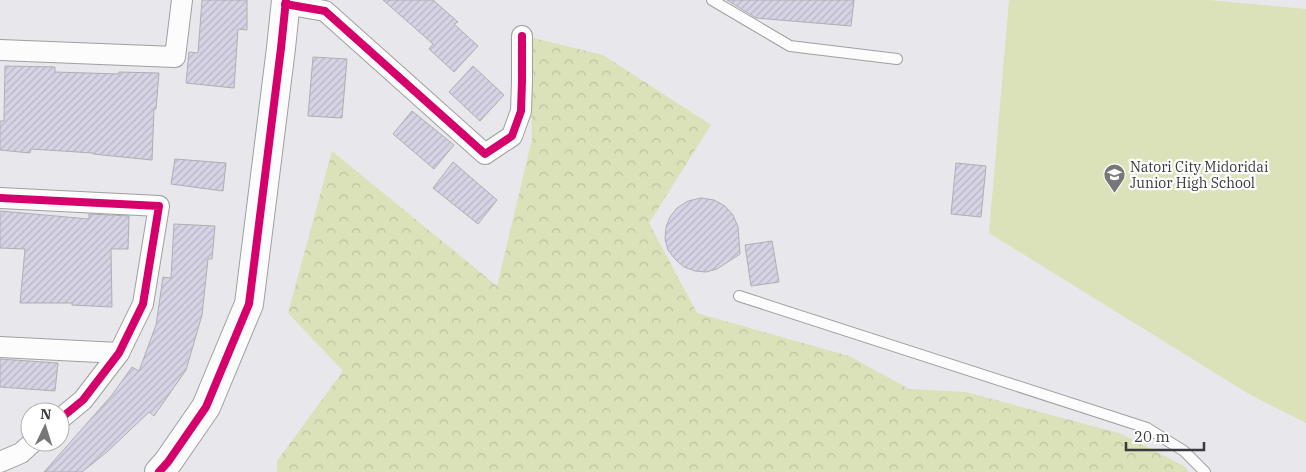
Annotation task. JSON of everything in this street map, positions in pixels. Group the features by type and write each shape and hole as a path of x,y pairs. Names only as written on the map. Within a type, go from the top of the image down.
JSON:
{"street":[{"path":"0,50 176,57 182,0"},
{"path":"158,472 168,462 206,406 249,304 285,2 325,11 485,154 512,136 521,111 522,36"},
{"path":"0,198 159,206 143,304 119,353 83,400 70,411"},
{"path":"0,347 119,353"},
{"path":"0,462 22,452"}],"lane":[{"path":"712,0 790,46 897,59"},
{"path":"740,296 1147,428 1184,451 1205,472"}],"green space":[{"name":"Natori City Midoridai Junior High School","path":"1009,0 1209,0 1306,9 1306,423 1249,394 989,233"},
{"path":"529,37 603,55 711,125 649,223 697,313 849,356 909,389 966,392 1122,434 1184,466 1189,472 277,472 277,461 343,371 288,313 332,151 497,286 532,139"}],"building":[{"path":"202,0 247,0 247,30 238,29 234,88 186,83 189,52 198,53"},
{"path":"383,0 433,0 458,22 454,24 478,46 454,72 429,49 433,44"},
{"path":"727,0 854,0 851,26 756,18"},
{"path":"313,57 347,59 342,118 308,116"},
{"path":"5,66 55,67 55,72 159,73 156,109 154,109 152,160 93,153 31,149 30,153 0,150 0,121 4,121"},
{"path":"473,66 504,95 480,121 449,92"},
{"path":"412,111 454,145 434,169 393,134"},
{"path":"175,159 226,163 223,191 171,184"},
{"path":"453,162 497,200 478,224 433,188"},
{"path":"956,163 986,166 981,217 951,214"},
{"path":"701,198 714,200 725,206 733,215 738,227 740,254 717,269 706,272 684,267 668,250 665,239 666,227 670,217 677,208 688,201"},
{"path":"0,211 89,219 89,214 129,216 128,249 111,249 112,307 72,305 72,303 20,303 25,249 0,248"},
{"path":"174,224 215,226 212,259 208,259 202,315 186,370 154,416 149,412 108,451 82,472 44,472 62,452 70,452 70,443 112,395 132,367 139,371 156,325 163,277 171,278"},
{"path":"772,241 779,282 751,286 745,245"},
{"path":"0,359 58,363 55,391 0,387"}],"cycle path":[{"path":"159,472 206,407 249,304 286,0"},
{"path":"285,4 325,11 485,154 512,136 521,111 522,36"},
{"path":"0,198 159,206 143,304 119,353 83,400 70,411"}],"place":[{"name":"Natori City Midoridai Junior High School","path":"1114,194"}]}
